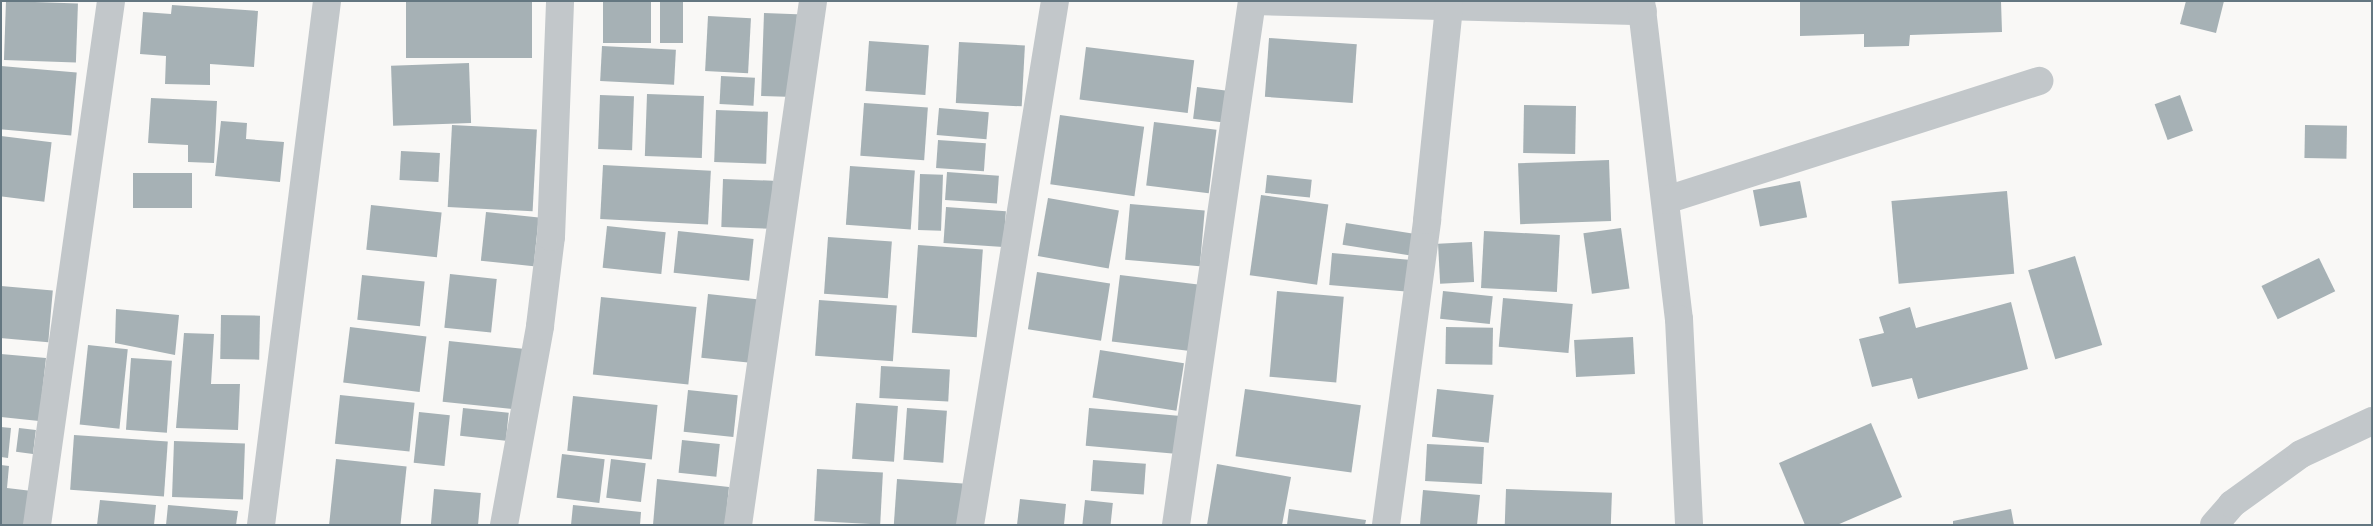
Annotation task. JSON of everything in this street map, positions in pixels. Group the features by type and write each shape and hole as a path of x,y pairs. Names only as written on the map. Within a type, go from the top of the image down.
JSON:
{"street":[{"path":"37,525 111,1"},
{"path":"261,525 327,1"},
{"path":"504,525 540,326 551,237 560,1"},
{"path":"738,525 813,1"},
{"path":"970,525 1055,1"},
{"path":"1176,525 1252,1 1449,6 1642,6 1679,319 1689,525"},
{"path":"1386,525 1427,220 1449,6"},
{"path":"1666,200 2039,81"},
{"path":"2214,525 2232,504 2301,454 2372,421"}],"building":[{"path":"6,1 78,4 76,62 4,60"},
{"path":"406,1 532,1 532,58 406,58"},
{"path":"603,1 651,1 651,43 603,43"},
{"path":"660,1 683,1 683,43 660,43"},
{"path":"1800,1 2001,1 2002,32 1910,35 1909,46 1864,47 1864,34 1800,36"},
{"path":"2186,1 2224,1 2216,33 2180,24"},
{"path":"172,5 258,11 254,67 210,64 210,85 165,84 166,56 140,54 143,12 171,14"},
{"path":"764,13 797,14 794,97 761,96"},
{"path":"708,16 751,18 748,73 705,71"},
{"path":"1269,38 1357,44 1353,103 1265,97"},
{"path":"869,41 929,45 925,95 866,91"},
{"path":"959,42 1025,45 1022,106 956,103"},
{"path":"602,46 676,50 674,85 600,81"},
{"path":"1086,47 1194,60 1188,113 1080,100"},
{"path":"469,63 471,123 393,126 391,66"},
{"path":"1,66 77,73 71,135 1,129"},
{"path":"721,76 755,78 753,106 720,104"},
{"path":"1197,87 1232,91 1228,123 1193,119"},
{"path":"647,94 704,96 702,158 645,156"},
{"path":"600,95 634,96 632,150 598,149"},
{"path":"2180,95 2193,131 2168,140 2155,104"},
{"path":"151,98 217,101 214,163 188,162 188,145 148,143"},
{"path":"864,103 928,107 924,160 860,156"},
{"path":"1524,105 1576,106 1575,154 1523,153"},
{"path":"939,108 989,112 986,139 937,135"},
{"path":"716,110 768,112 766,164 714,162"},
{"path":"1060,115 1144,127 1134,196 1050,184"},
{"path":"221,121 247,123 246,139 284,142 280,182 215,176"},
{"path":"1154,122 1217,130 1209,193 1146,186"},
{"path":"452,125 537,129 533,211 448,207"},
{"path":"2305,125 2347,126 2346,159 2304,158"},
{"path":"1,136 52,142 44,202 1,196"},
{"path":"938,140 986,143 984,171 936,168"},
{"path":"401,151 440,153 438,182 399,180"},
{"path":"1609,160 1611,221 1520,224 1518,163"},
{"path":"603,165 711,171 708,225 600,219"},
{"path":"850,166 915,171 911,229 846,225"},
{"path":"947,172 999,176 997,204 945,200"},
{"path":"133,173 192,173 192,208 133,208"},
{"path":"920,174 943,175 941,231 918,230"},
{"path":"1267,175 1312,180 1310,198 1265,193"},
{"path":"723,179 773,181 771,229 721,227"},
{"path":"1800,181 1807,217 1760,226 1753,190"},
{"path":"2007,191 2014,274 1899,284 1891,201"},
{"path":"1261,195 1328,204 1317,285 1250,275"},
{"path":"1048,198 1119,211 1109,269 1038,256"},
{"path":"1130,204 1205,211 1200,266 1125,260"},
{"path":"371,205 442,212 437,257 366,250"},
{"path":"946,207 1006,211 1003,247 943,243"},
{"path":"486,212 539,218 534,266 481,261"},
{"path":"1346,223 1420,235 1417,256 1343,245"},
{"path":"607,226 666,232 661,274 603,268"},
{"path":"1621,228 1629,288 1592,294 1583,233"},
{"path":"678,231 754,239 749,281 674,273"},
{"path":"1484,231 1560,235 1557,292 1481,288"},
{"path":"828,237 892,241 888,298 824,294"},
{"path":"1472,242 1474,282 1440,284 1438,244"},
{"path":"918,245 983,250 977,337 912,333"},
{"path":"1332,253 1409,260 1406,292 1329,285"},
{"path":"2075,256 2102,345 2055,359 2028,270"},
{"path":"2319,258 2335,291 2278,319 2261,286"},
{"path":"1037,272 1110,284 1101,341 1028,329"},
{"path":"450,274 497,279 491,333 444,328"},
{"path":"362,275 425,282 420,326 357,320"},
{"path":"1120,275 1204,285 1196,352 1112,342"},
{"path":"1,286 53,291 48,342 1,338"},
{"path":"1277,291 1344,297 1336,383 1270,377"},
{"path":"1443,291 1493,296 1490,324 1440,319"},
{"path":"708,294 765,300 758,364 701,358"},
{"path":"601,297 696,307 688,385 593,375"},
{"path":"1503,298 1573,304 1568,353 1499,347"},
{"path":"819,300 897,305 893,361 815,356"},
{"path":"2011,302 2028,369 1918,399 1912,378 1872,387 1859,339 1884,333 1879,317 1910,307 1916,328"},
{"path":"116,309 179,315 175,355 115,343"},
{"path":"221,315 260,316 259,360 220,359"},
{"path":"350,327 426,336 420,392 343,383"},
{"path":"1446,327 1493,328 1492,365 1445,364"},
{"path":"184,333 214,334 211,384 240,384 238,430 176,428"},
{"path":"1633,337 1635,374 1576,377 1574,340"},
{"path":"449,341 523,349 516,409 443,402"},
{"path":"88,345 128,349 119,429 80,425"},
{"path":"1100,350 1184,363 1176,411 1092,397"},
{"path":"1,354 46,358 39,421 1,417"},
{"path":"131,358 172,361 167,433 126,430"},
{"path":"881,366 950,370 948,402 879,398"},
{"path":"1245,389 1361,405 1351,473 1236,456"},
{"path":"1437,389 1494,395 1489,443 1432,437"},
{"path":"688,390 738,395 733,437 684,432"},
{"path":"340,395 415,403 409,452 335,444"},
{"path":"573,396 658,405 652,460 567,451"},
{"path":"856,403 898,406 894,462 852,459"},
{"path":"463,408 509,413 506,441 460,436"},
{"path":"907,408 947,411 943,463 903,460"},
{"path":"1089,408 1187,417 1183,454 1086,446"},
{"path":"419,412 450,415 444,466 414,463"},
{"path":"1871,423 1902,497 1837,525 1805,525 1779,463"},
{"path":"1,427 11,428 8,458 1,457"},
{"path":"19,428 36,430 33,454 16,452"},
{"path":"74,435 168,442 164,496 70,490"},
{"path":"682,440 720,444 716,477 679,473"},
{"path":"174,441 245,443 243,499 172,497"},
{"path":"1427,444 1484,447 1482,484 1425,481"},
{"path":"562,454 605,459 599,503 557,498"},
{"path":"336,459 407,466 400,525 329,525"},
{"path":"611,459 646,463 641,502 606,498"},
{"path":"1093,460 1146,464 1144,495 1091,491"},
{"path":"1217,464 1291,477 1282,525 1207,525"},
{"path":"1,465 9,466 7,488 32,491 28,525 1,525"},
{"path":"817,469 883,472 880,524 814,521"},
{"path":"657,479 729,487 725,525 653,525"},
{"path":"897,479 963,484 960,525 894,525"},
{"path":"434,489 481,493 478,525 431,525"},
{"path":"1506,489 1612,493 1611,525 1505,525"},
{"path":"1423,490 1480,495 1477,525 1420,525"},
{"path":"1020,499 1066,504 1064,525 1017,525"},
{"path":"100,500 156,505 154,525 97,525"},
{"path":"1085,500 1113,503 1111,525 1082,525"},
{"path":"168,505 238,511 236,525 166,525"},
{"path":"573,505 641,512 640,525 571,525"},
{"path":"1289,509 1366,520 1365,525 1287,525"},
{"path":"2011,509 2014,525 1953,525 1953,521"}]}
